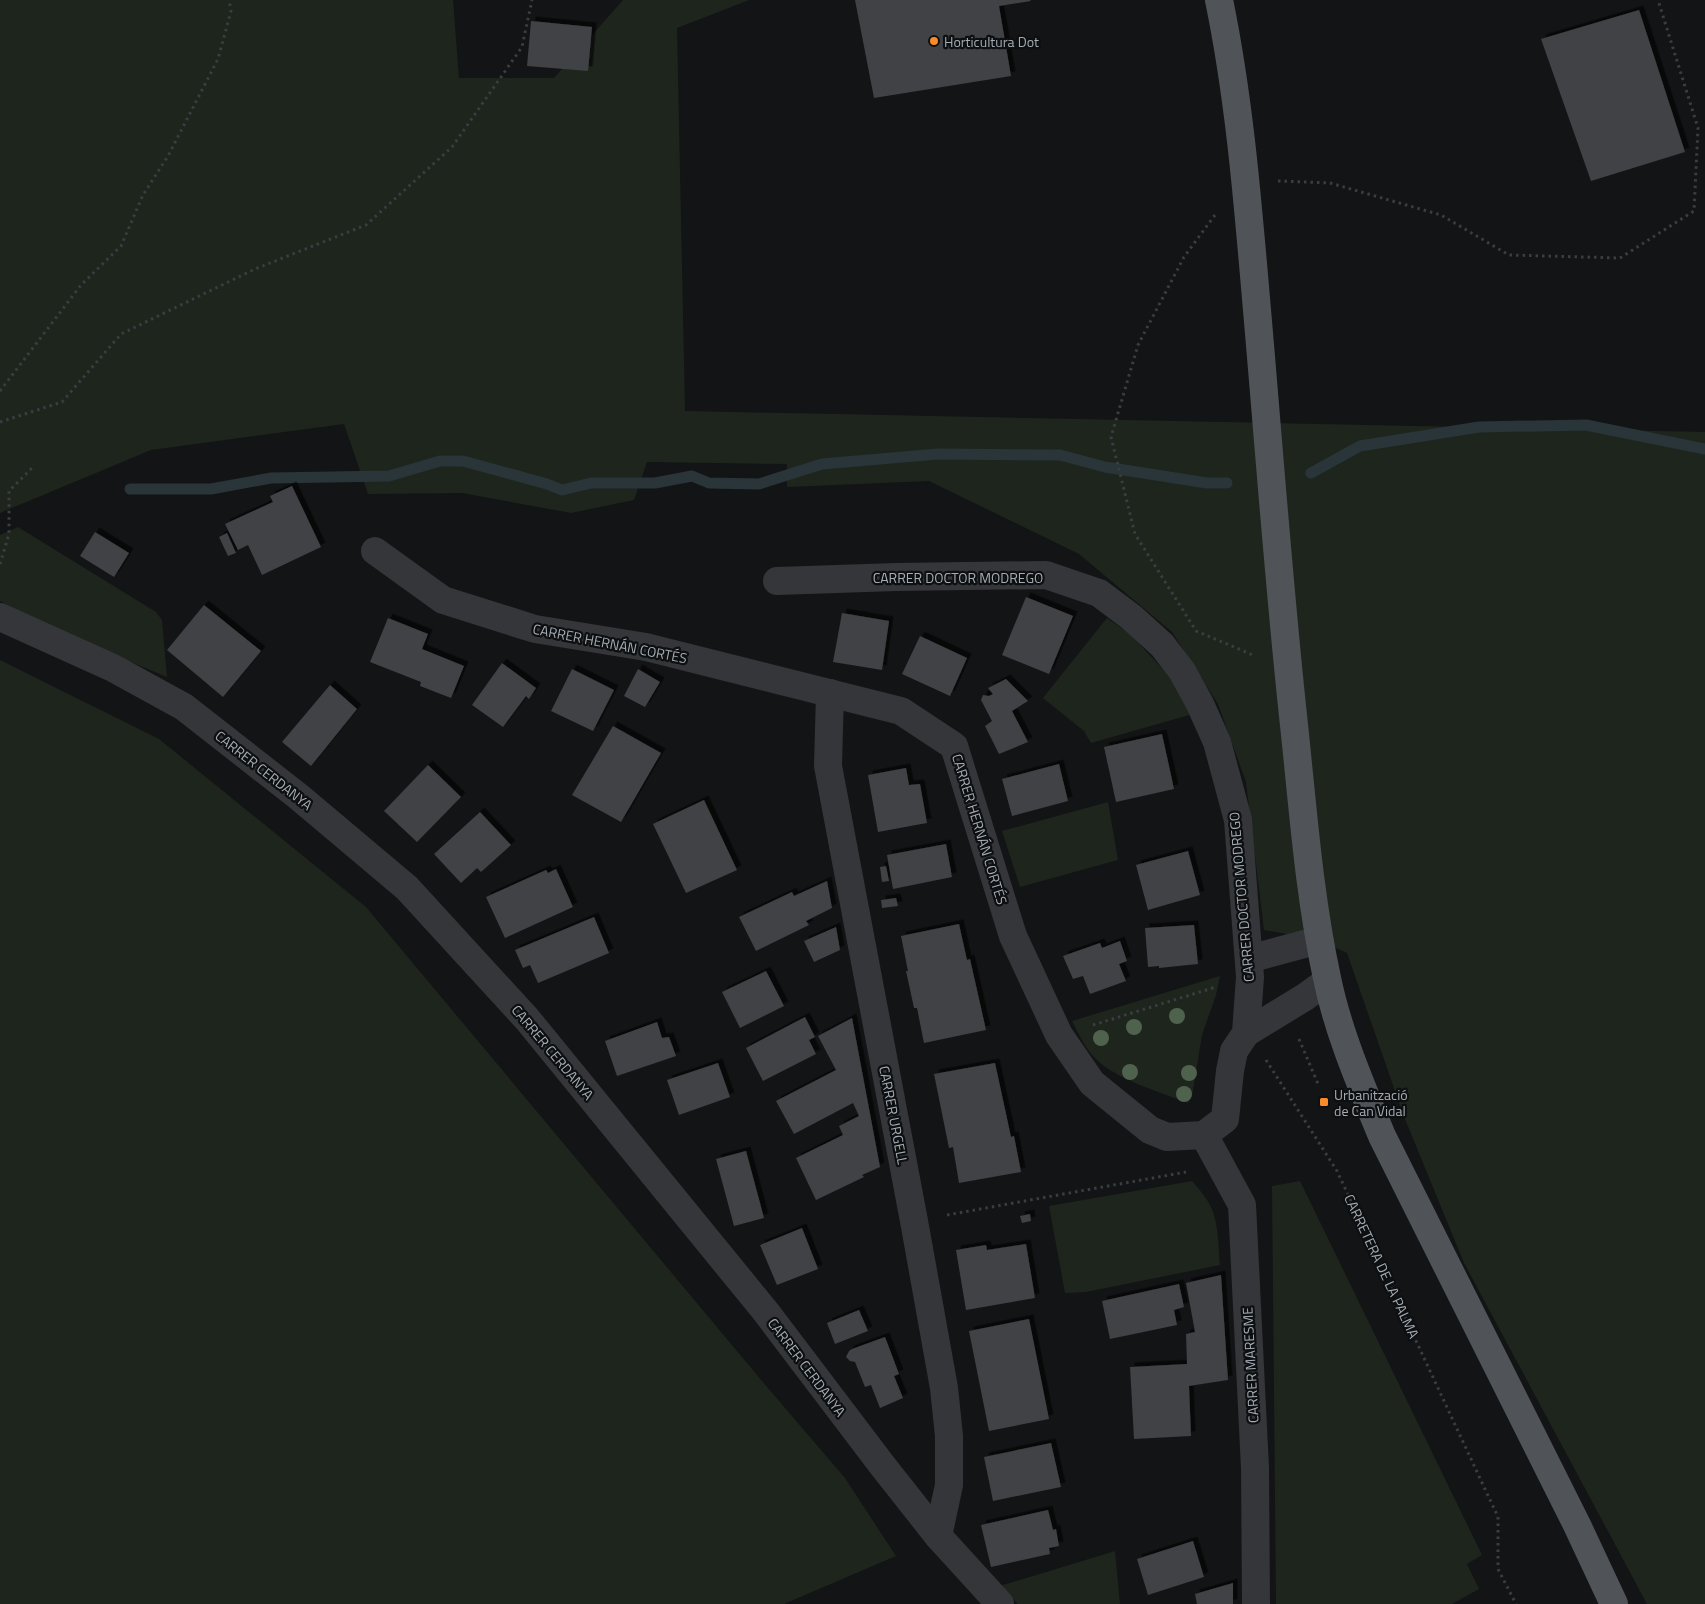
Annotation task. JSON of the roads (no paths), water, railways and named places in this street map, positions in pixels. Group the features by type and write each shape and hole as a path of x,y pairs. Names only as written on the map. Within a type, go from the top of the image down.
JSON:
{"main road":[{"path":"1219,0 1231,61 1246,180 1286,653 1306,834 1327,981 1342,1033 1382,1136 1614,1604"}],"street":[{"name":"CARRER HERNÁN CORTÉS","path":"375,551 443,600 535,629 646,647 902,711 954,746 1013,936 1059,1035 1092,1083 1150,1130 1167,1137 1204,1135"},
{"name":"CARRER DOCTOR MODREGO","path":"777,582 906,576 1046,575 1099,593 1131,617 1162,645 1182,670 1217,742 1238,820 1249,968 1246,1034 1234,1051 1225,1120 1204,1135"},
{"name":"CARRER CERDANYA","path":"0,617 113,668 184,707 298,797 407,888 527,1019 766,1312 938,1536 1000,1604"},
{"name":"CARRER URGELL","path":"830,693 828,766 944,1388 949,1436 949,1485 938,1536"},
{"path":"1249,968 1320,940"},
{"path":"1246,1034 1327,981"},
{"name":"CARRER MARESME","path":"1204,1135 1242,1205 1255,1468 1256,1604"}],"waterway":[{"path":"1311,473 1360,446 1479,427 1586,425 1705,449"},
{"path":"130,489 211,489 271,478 389,476 440,461 463,461 547,484 562,490 591,483 655,483 692,476 709,483 759,484 822,464 938,454 1060,455 1105,467 1207,483 1227,483"}],"place":[{"name":"Horticultura Dot","path":"934,41"},
{"name":"Urbanització de Can Vidal","path":"1324,1102"}]}
